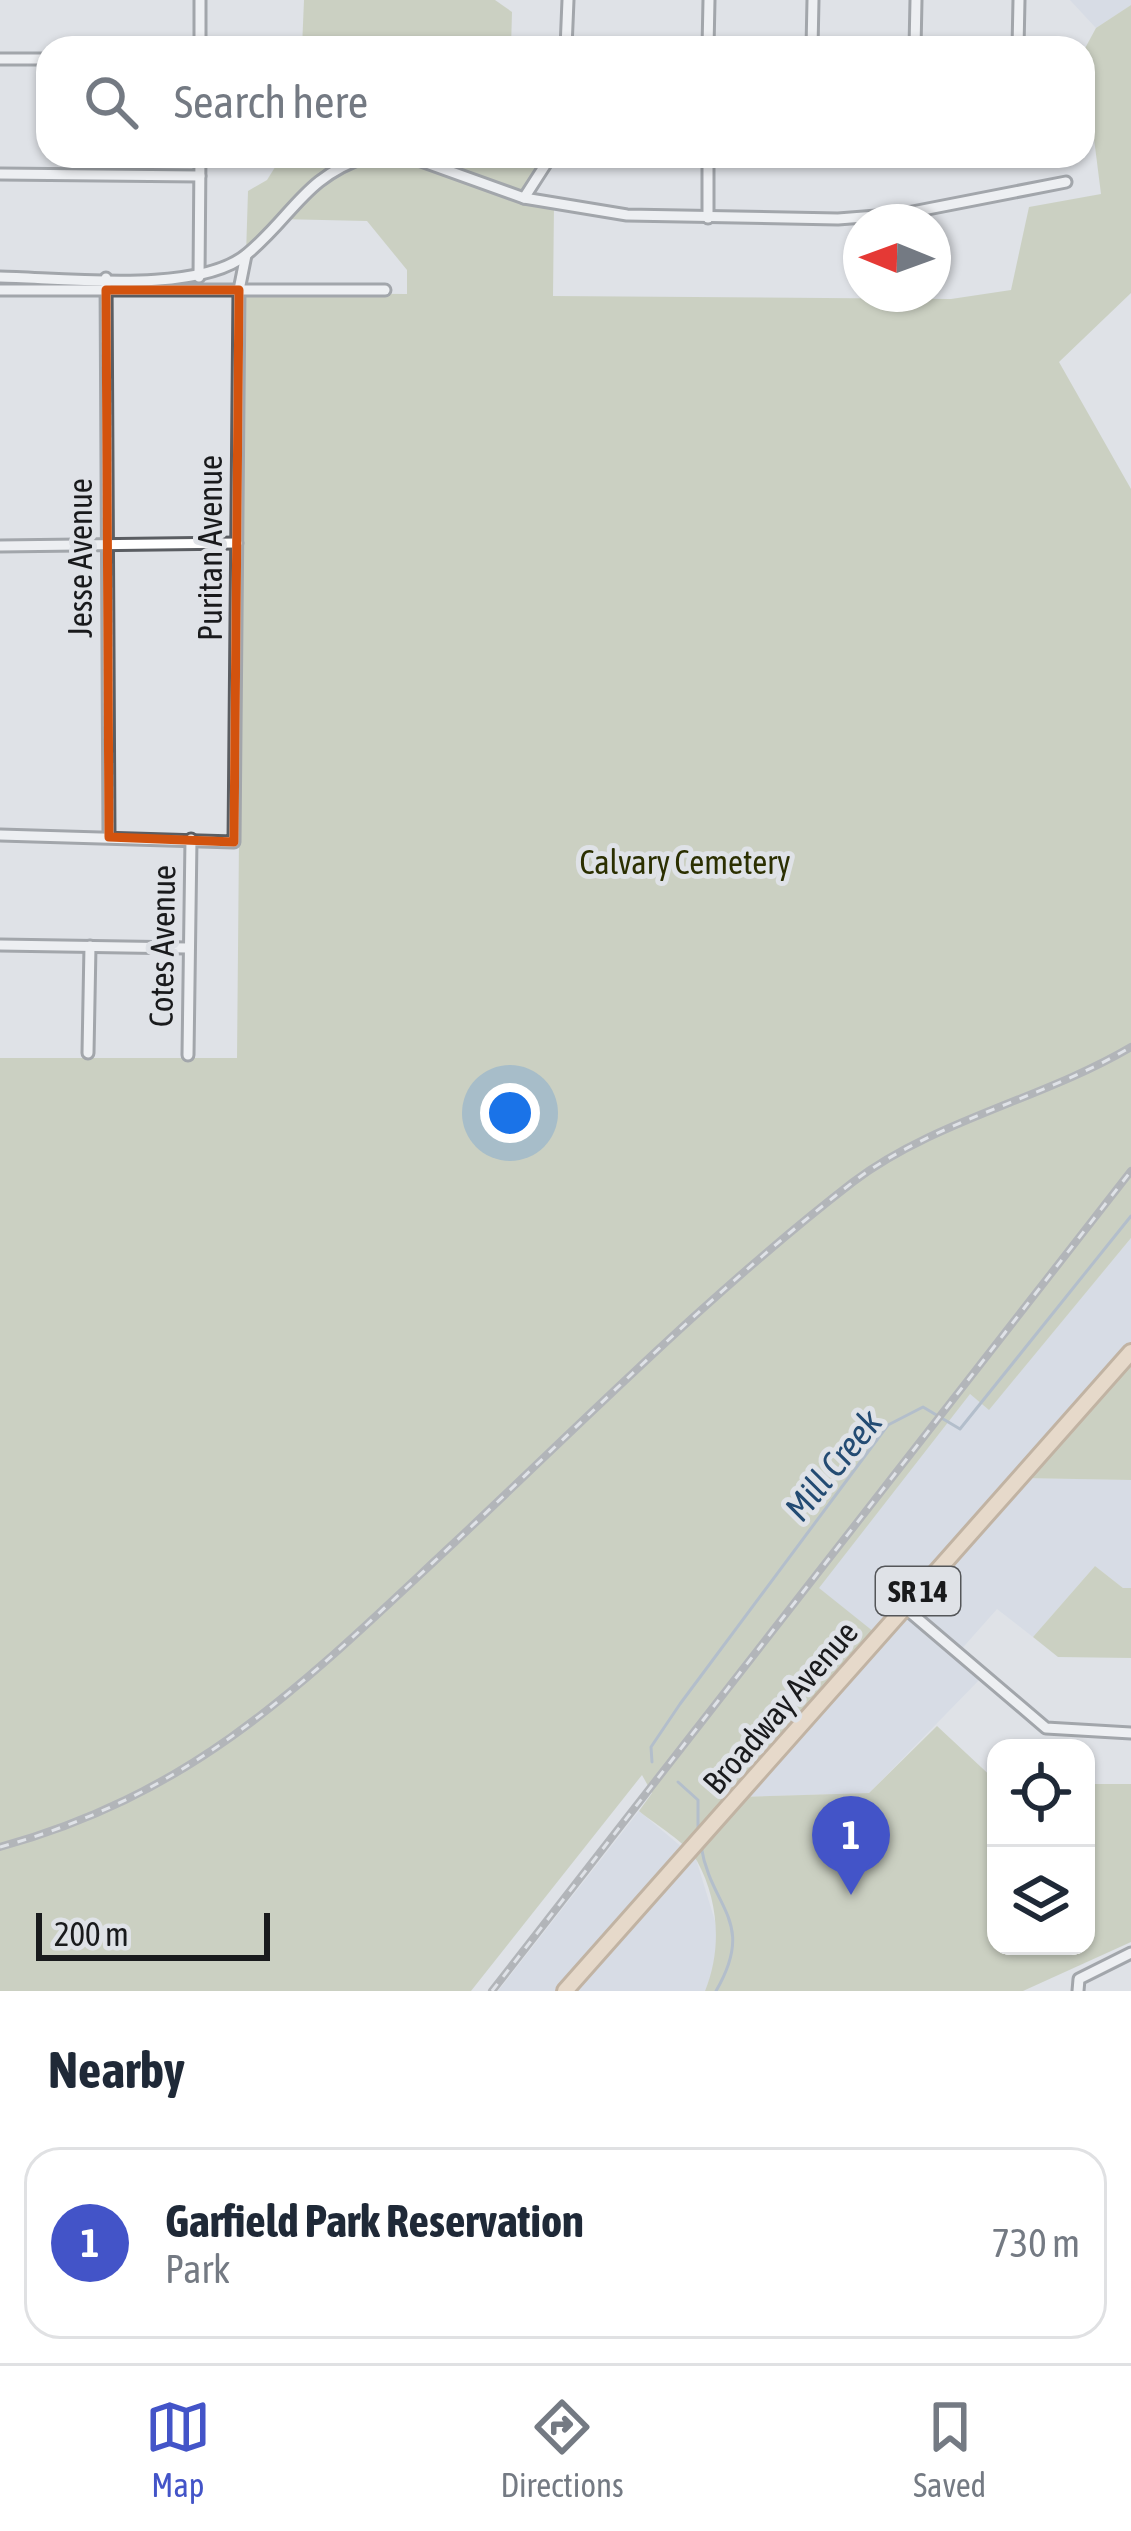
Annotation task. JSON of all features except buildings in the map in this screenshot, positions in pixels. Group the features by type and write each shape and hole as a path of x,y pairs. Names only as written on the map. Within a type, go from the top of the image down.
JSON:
{"main road":[{"name":"Broadway Avenue","path":"565,1991 1131,1352"}],"street":[{"path":"200,0 200,36"},
{"path":"566,36 568,0"},
{"path":"708,36 709,0"},
{"path":"812,0 812,36"},
{"path":"915,36 916,0"},
{"path":"1018,0 1018,36"},
{"path":"0,59 36,59"},
{"path":"198,291 200,168"},
{"path":"0,290 199,276 246,255 307,187 344,168"},
{"path":"440,168 568,209 708,218 902,214 1066,182"},
{"path":"524,198 543,168"},
{"path":"708,168 708,218"},
{"path":"0,174 200,176"},
{"name":"Puritan Avenue","path":"191,838 234,842 239,290 246,255"},
{"path":"0,277 198,291 385,290"},
{"name":"Jesse Avenue","path":"106,284 109,837"},
{"path":"0,546 237,543"},
{"path":"0,835 191,838"},
{"name":"Cotes Avenue","path":"188,1054 191,838"},
{"path":"0,945 187,948"},
{"path":"88,1053 90,946"},
{"path":"904,1606 1046,1728 1131,1732"},
{"path":"1078,1985 1131,1953"}],"highlighted area":[{"path":"106,290 239,290 234,842 109,837"}],"shaded area":[{"path":"1070,0 1131,0 1131,5 1096,28"},
{"path":"1131,1238 1131,1352 1022,1478 1131,1480 1131,1588 1123,1588 1095,1566 1033,1637 997,1609 958,1653 983,1676 869,1793 736,1797 725,1700 966,1391 989,1409"},
{"path":"639,1811 696,1859 718,1931 714,1968 705,1991 498,1991"}],"green space":[{"path":"304,0 495,0 512,12 511,36 302,36"},
{"name":"Calvary Cemetery","path":"1131,5 1131,293 1059,362 1131,489 1131,1238 989,1410 970,1394 819,1588 879,1636 739,1797 869,1793 937,1726 987,1773 987,1955 1095,1955 1095,1784 1131,1784 1131,1942 1023,1991 705,1991 716,1942 710,1892 692,1854 639,1811 652,1793 642,1775 471,1991 0,1991 0,1058 237,1058 244,293 407,294 407,270 367,221 278,219 246,255 248,191 267,180 274,168 543,168 525,197 554,206 553,296 843,298 843,312 951,312 951,299 1011,290 1029,207 1101,194 1092,36 1096,28"},
{"path":"1131,1352 1131,1480 1020,1478"},
{"path":"1095,1566 1123,1588 1131,1588 1131,1658 1058,1657 1033,1637"}],"waterway":[{"name":"Mill Creek","path":"652,1762 651,1747 680,1704 888,1425 923,1407 960,1429 1131,1216"},
{"name":"Mill Creek","path":"678,1782 698,1800 698,1831"},
{"name":"Mill Creek","path":"701,1846 732,1931 728,1967 716,1991"}],"railway":[{"path":"0,1847 71,1824 135,1795 248,1725 350,1639 699,1312 853,1182 919,1142 1131,1047"},
{"path":"492,1991 1131,1171"}],"place":[{"name":"Garfield Park Reservation","path":"851,1895"}]}
